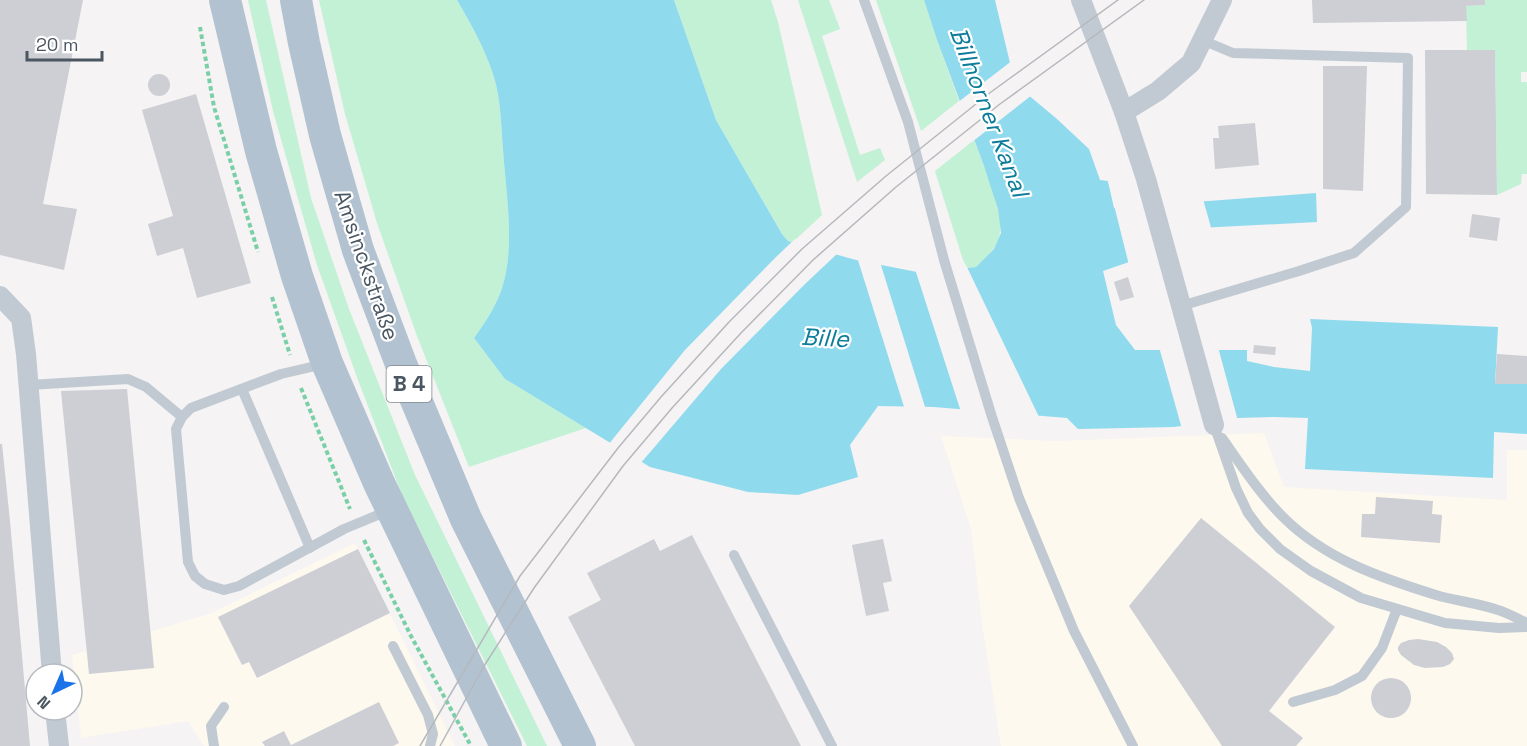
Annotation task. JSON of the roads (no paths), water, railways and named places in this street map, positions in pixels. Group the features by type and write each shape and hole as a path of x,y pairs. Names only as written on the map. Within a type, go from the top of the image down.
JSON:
{"main road":[{"path":"225,0 261,151 297,276 327,363 392,509 506,746"},
{"name":"Amsinckstraße","path":"296,0 328,147 358,250 401,364 466,519 580,746"}],"street":[{"path":"1124,112 1158,91 1191,63 1222,0"},
{"path":"1082,1 1146,178 1214,425"},
{"path":"0,296 21,318 29,385 51,662"},
{"path":"56,722 59,746"}],"lane":[{"path":"864,0 908,122 944,260 1019,498 1074,632 1133,746"},
{"path":"1181,306 1354,253 1406,207 1408,58 1233,53 1202,40"},
{"path":"327,363 281,374 191,408 182,417 176,429 188,562 195,576 205,584 224,590 239,586 344,529 392,509"},
{"path":"29,385 128,379 146,387 182,417"},
{"path":"242,389 310,548"},
{"path":"1214,425 1251,479 1281,516 1315,544 1344,560 1403,585 1499,610 1527,625"},
{"path":"1214,425 1236,488 1248,513 1260,530 1280,549 1311,571 1361,598 1446,623 1489,627 1527,625"},
{"path":"734,555 831,746"},
{"path":"1293,702 1335,690 1362,676 1382,648 1397,609"},
{"path":"393,646 428,715 433,734 430,746"},
{"path":"214,746 211,726 224,707"}],"water":[{"path":"457,0 674,0 716,120 788,241 856,260 922,273 976,267 994,249 1001,233 998,209 984,166 924,0 995,0 1015,84 1089,149 1100,180 1108,181 1114,208 1316,193 1317,222 1121,232 1129,262 1103,271 1116,325 1135,350 1247,350 1247,361 1310,371 1312,328 1310,319 1498,327 1495,384 1527,384 1527,434 1494,432 1493,478 1305,469 1308,418 1238,418 1174,427 1078,429 1067,418 934,407 878,406 850,445 858,477 798,495 748,492 650,467 505,379 474,338 492,310 506,275 509,221 496,83 481,45"}],"tram line":[{"path":"420,746 520,576 618,448 729,322 802,249 886,176 991,92 1118,0"},
{"path":"440,746 484,666 534,588 623,466 672,408 741,333 813,260 896,187 1000,104 1144,0"}],"water label":[{"name":"Billhorner Kanal","path":"989,112"},
{"name":"Bille","path":"825,338"}]}
